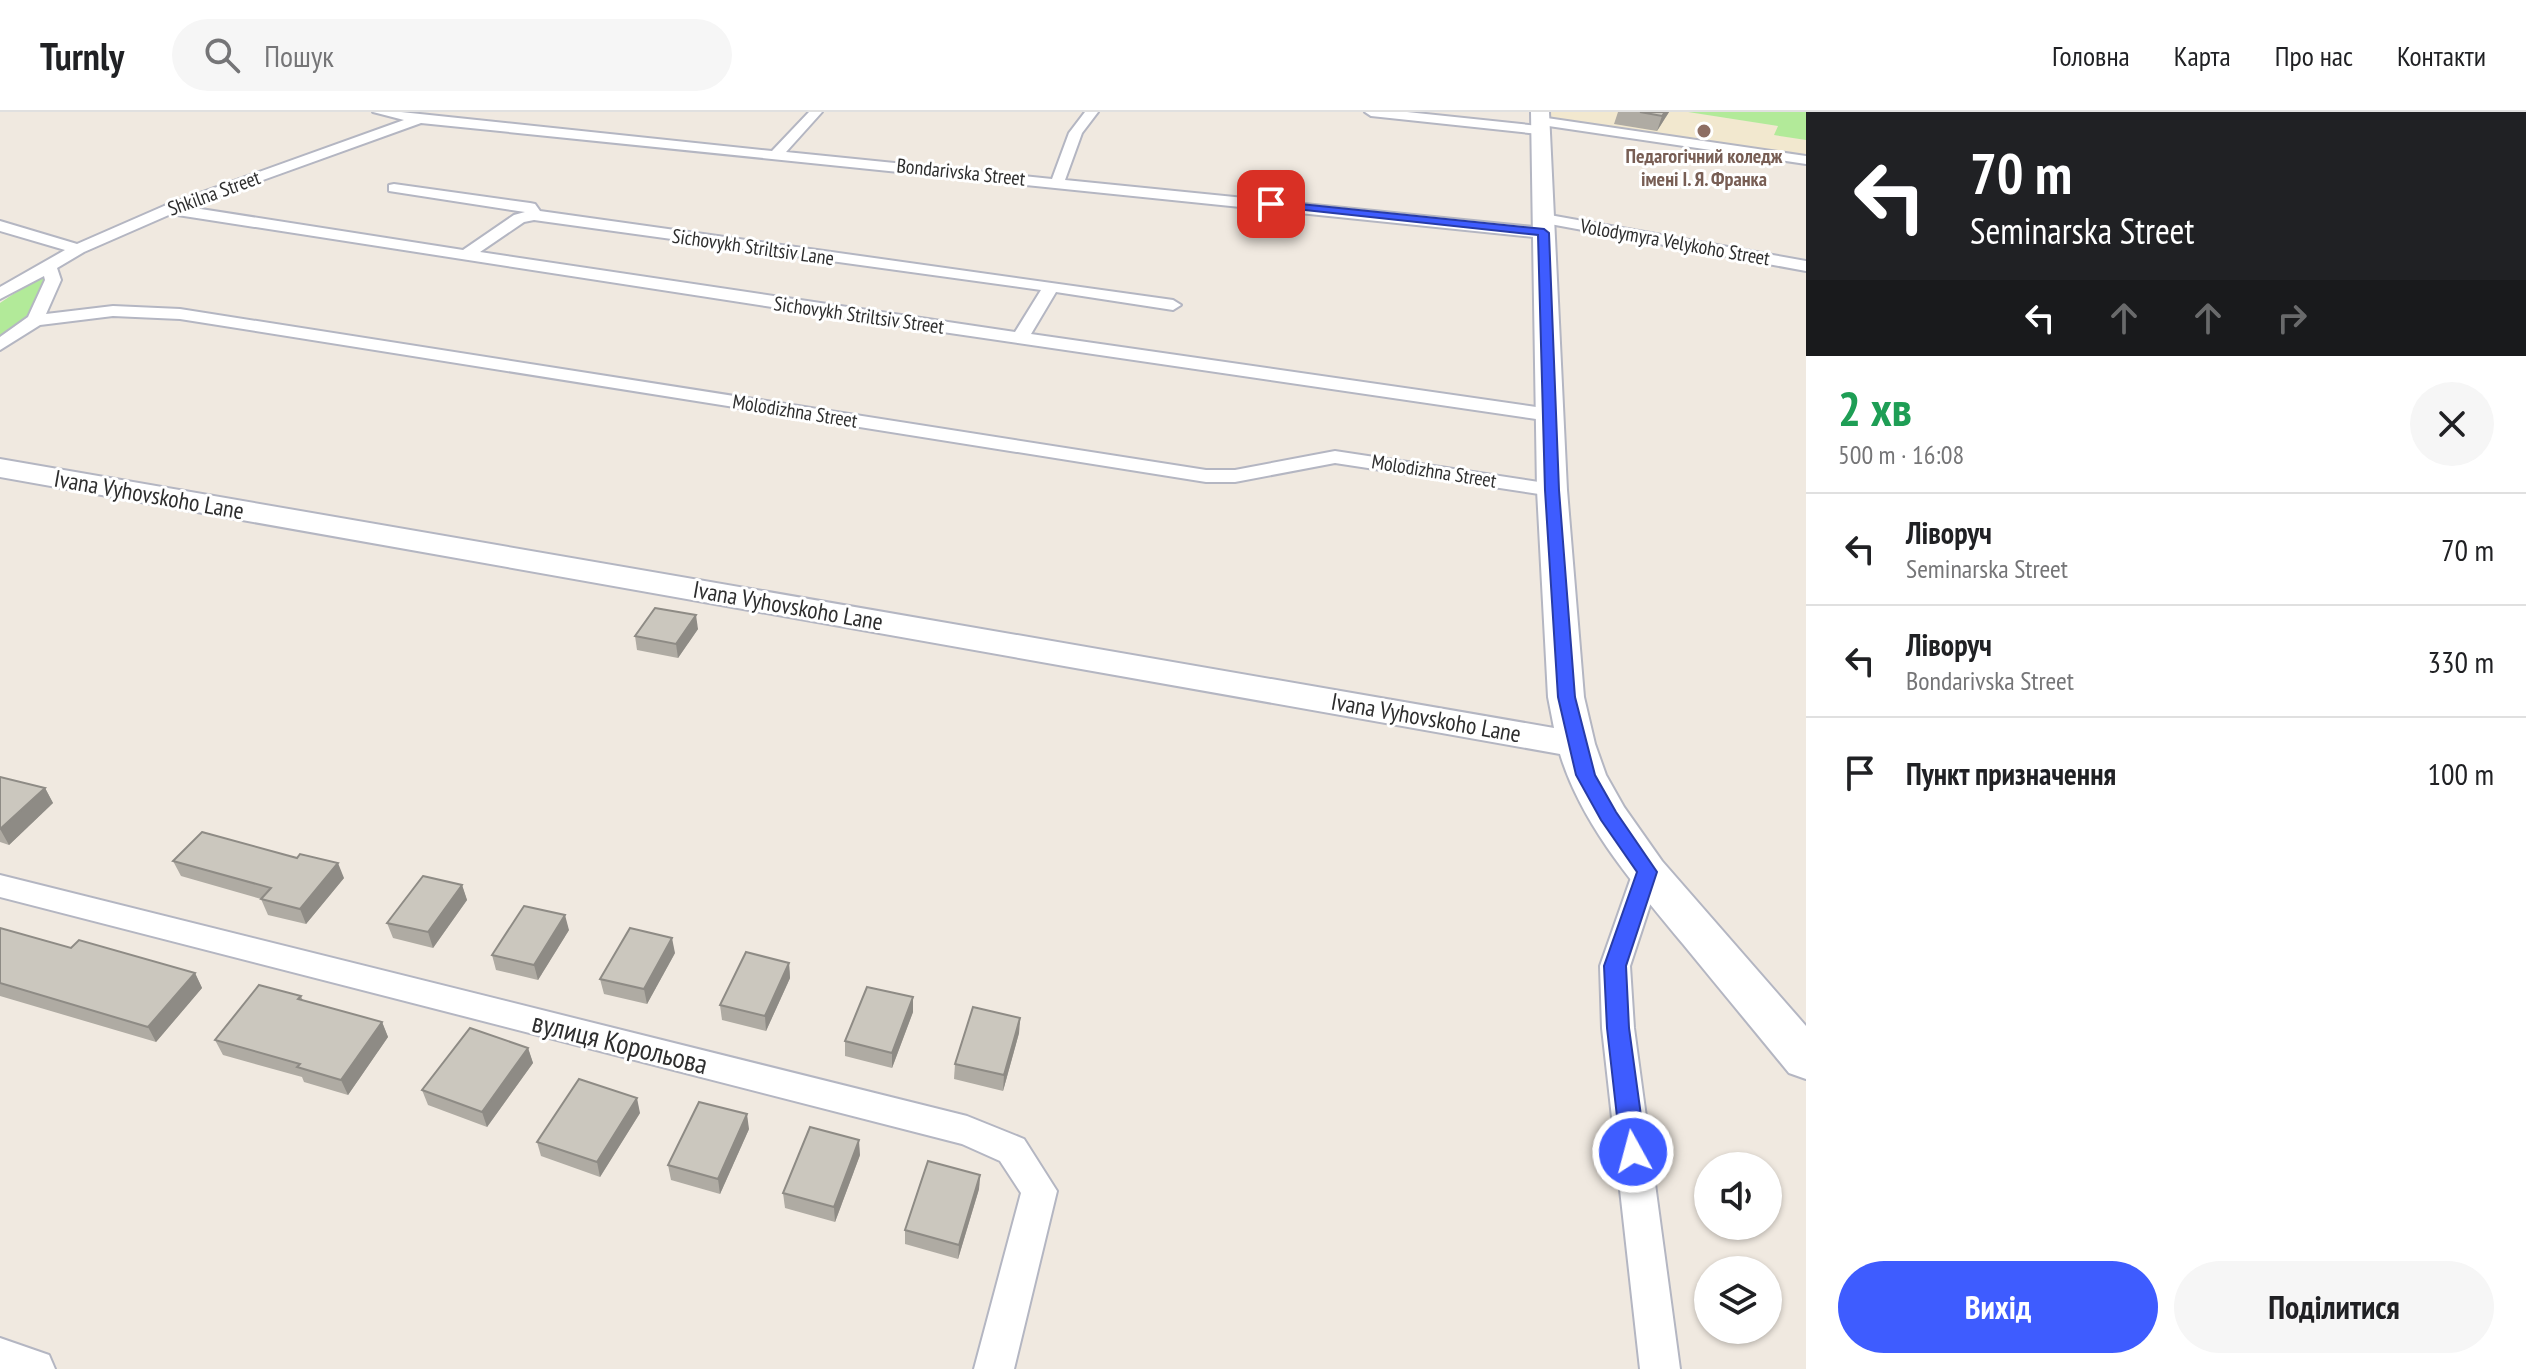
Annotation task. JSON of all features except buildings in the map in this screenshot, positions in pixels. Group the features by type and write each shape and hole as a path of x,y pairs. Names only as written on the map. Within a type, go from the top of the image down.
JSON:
{"street":[{"name":"Bondarivska Street","path":"379,112 418,119 1544,226"},
{"name":"Shkilna Street","path":"0,294 78,249 169,209 436,112"},
{"path":"777,154 816,112"},
{"path":"1058,181 1076,133 1092,112"},
{"path":"1371,112 1540,121 1806,160"},
{"path":"1540,121 1552,490 1566,697 1576,744 1586,775 1608,815 1647,872 1806,1059"},
{"name":"Sichovykh Striltsiv Lane","path":"394,188 530,207 534,215 1173,305"},
{"name":"Sichovykh Striltsiv Street","path":"169,209 1550,415"},
{"path":"466,255 519,218 534,215"},
{"path":"0,226 78,249"},
{"name":"Volodymyra Velykoho Street","path":"1544,226 1806,266"},
{"path":"0,345 35,320 53,280 49,266"},
{"path":"1020,338 1051,286"},
{"name":"Molodizhna Street","path":"35,320 113,311 180,314 1206,476 1246,475 1335,457 1552,490"},
{"name":"Ivana Vyhovskoho Lane","path":"0,468 1576,744"},
{"path":"1647,872 1615,966 1618,1028 1660,1369"},
{"name":"вулиця Корольова","path":"0,886 967,1131 1012,1150 1039,1191 994,1369"},
{"path":"0,1357 35,1369"}],"shaded area":[{"name":"Педагогічний коледж імені І. Я. Франка","path":"1550,112 1688,112 1778,126 1775,135 1806,140 1806,158 1556,119 1549,116"}],"green space":[{"path":"1688,112 1806,112 1806,140 1774,135 1778,126"},
{"path":"40,276 49,276 33,311 0,337 0,303"}],"place":[{"name":"Педагогічний коледж імені І. Я. Франка","path":"1704,131"}],"route":[{"path":"1271,204 1544,233 1552,490 1566,697 1586,775 1608,815 1647,872 1615,966 1618,1028 1633,1152"}]}
